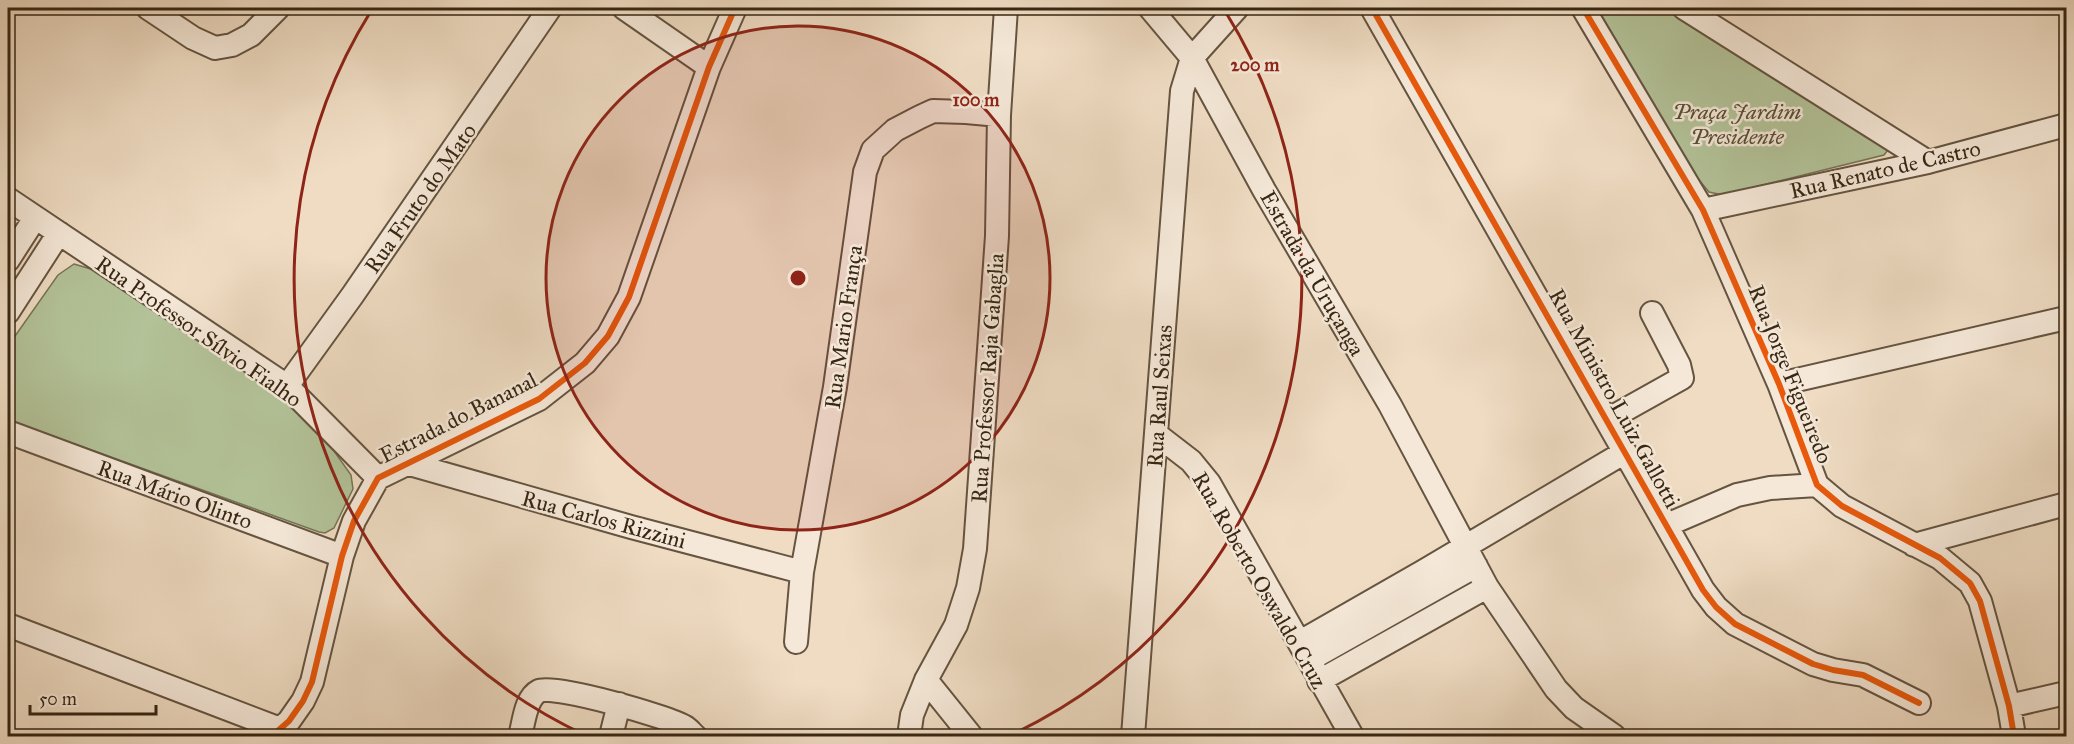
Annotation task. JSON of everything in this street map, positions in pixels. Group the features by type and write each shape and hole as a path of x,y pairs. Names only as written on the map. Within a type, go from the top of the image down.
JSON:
{"street":[{"path":"148,8 194,38 215,48 232,45 251,35 278,8"},
{"name":"Rua Fruto do Mato","path":"287,386 352,296 550,8"},
{"path":"624,8 709,67"},
{"name":"Estrada do Bananal","path":"276,733 303,701 312,682 342,556 354,521 378,478 539,399 585,363 608,336 629,297 709,67 735,8"},
{"name":"Rua Professor Raja Gabaglia","path":"909,736 912,715 926,680 956,625 968,588 975,549 997,236 999,115 1006,8"},
{"name":"Estrada da Uruçanga","path":"1150,8 1192,57 1264,190 1390,405 1487,587 1556,689 1574,708 1614,736"},
{"path":"1192,57 1237,8"},
{"name":"Rua Ministro Luiz Gallotti","path":"1372,8 1703,590 1716,607 1735,624 1813,664 1863,675 1919,704"},
{"name":"Rua Jorge Figueiredo","path":"1583,8 1703,210 1779,384 1817,485 1842,506 1952,566 1970,583 1980,601 2009,706 2014,736"},
{"path":"1684,8 1928,162"},
{"name":"Rua Raul Seixas","path":"1133,736 1182,91 1192,57"},
{"name":"Rua Mario França","path":"796,642 802,572 835,387 865,172 873,150 895,130 933,111 999,115"},
{"name":"Rua Renato de Castro","path":"1703,210 1928,162 2067,125"},
{"name":"Rua Professor Sílvio Fialho","path":"8,199 287,386 378,478"},
{"path":"8,260 35,218"},
{"path":"8,312 59,233"},
{"path":"1607,420 1682,378 1679,365 1652,313"},
{"path":"1779,384 2067,318"},
{"name":"Rua Mário Olinto","path":"8,432 342,556"},
{"name":"Rua Roberto Oswaldo Cruz","path":"1156,434 1191,461 1209,483 1304,651 1341,730"},
{"path":"1304,651 1465,546 1625,452"},
{"name":"Rua Carlos Rizzini","path":"406,463 631,527 802,572"},
{"path":"1667,525 1737,495 1770,488 1817,485"},
{"path":"1914,545 2067,504"},
{"path":"1952,566 1957,544 1965,531"},
{"path":"1304,651 1476,566"},
{"path":"1320,681 1487,587"},
{"path":"8,625 276,733"},
{"path":"926,680 971,736"},
{"path":"520,736 532,697 539,691 548,689 619,704 686,727 695,736"},
{"path":"2009,706 2067,693"},
{"path":"611,736 619,704"}],"green space":[{"name":"Praça Jardim Presidente","path":"1596,8 1676,8 1891,146 1884,155 1723,195 1709,192 1684,162"},
{"path":"74,264 94,270 271,387 334,451 351,475 353,489 334,528 325,533 319,532 8,420 8,346 58,275"}],"cycle path":[{"path":"272,736 289,721 303,701 312,682 342,556 354,521 378,478 539,399 585,363 608,336 629,297 709,67 735,8"},
{"path":"1372,8 1703,590 1716,607 1735,624 1813,664 1863,675 1919,703"},
{"path":"1583,8 1703,210 1779,384 1817,485 1842,506 1940,558 1970,583 1980,601 2009,706 2014,736"}]}
